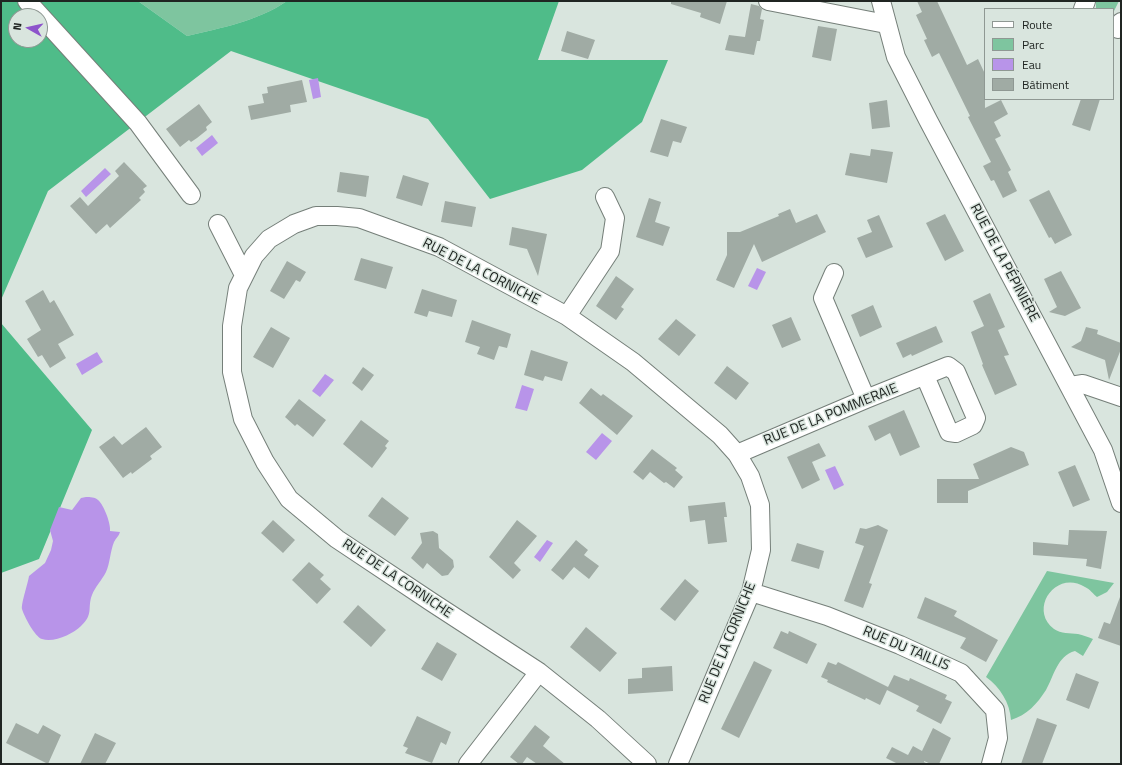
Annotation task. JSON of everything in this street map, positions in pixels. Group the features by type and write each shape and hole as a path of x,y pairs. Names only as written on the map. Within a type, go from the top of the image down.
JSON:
{"street":[{"path":"768,1 886,24"},
{"name":"RUE DE LA PÉPINIÈRE","path":"881,1 896,57 924,113 1103,450 1121,502"},
{"path":"30,4 138,123 191,195"},
{"path":"1114,27 1118,29 1121,22"},
{"path":"567,316 610,251 615,218 604,196"},
{"name":"RUE DE LA CORNICHE","path":"647,764 598,719 539,672 433,604 337,539 288,499 265,462 244,419 232,372 232,326 238,288 254,256 269,239 294,224 316,216 337,216 359,218 439,247 567,316 633,362 720,435 737,454 750,476 760,505 761,550 751,592 678,764"},
{"path":"218,224 244,275"},
{"path":"834,273 823,298 866,399"},
{"name":"RUE DE LA POMMERAIE","path":"737,454 866,399 925,376"},
{"path":"1070,386 1083,384 1121,397"},
{"name":"RUE DU TAILLIS","path":"751,592 827,616 900,645 961,673 995,710 998,738 991,764"},
{"path":"468,764 539,672"}],"green space":[{"path":"1,1 138,1 187,36 252,19 287,1 559,1 538,60 668,60 642,122 582,170 490,199 428,119 231,51 48,191 1,300"},
{"path":"138,1 287,1 252,19 187,36"},
{"path":"1096,1 1119,1 1114,11 1114,8 1096,8"},
{"path":"1,323 92,430 39,559 1,573"},
{"path":"1047,571 1114,583 1107,592 1097,597 1087,588 1074,583 1064,583 1056,587 1049,594 1045,602 1044,611 1047,621 1054,629 1063,633 1084,635 1093,639 1083,656 1075,651 1064,657 1039,700 1027,712 1011,720 1009,708 1003,696 996,686 986,677"}],"water":[{"path":"318,78 321,97 313,99 309,80"},
{"path":"212,135 218,143 202,156 196,148"},
{"path":"105,168 111,174 86,197 81,191"},
{"path":"757,268 766,272 757,290 748,286"},
{"path":"97,352 103,362 82,375 76,364"},
{"path":"325,374 334,380 320,397 312,391"},
{"path":"522,385 534,389 527,411 515,408"},
{"path":"602,433 612,441 596,460 586,452"},
{"path":"835,466 844,485 834,490 825,470"},
{"path":"81,498 94,498 100,502 107,515 110,531 120,532 114,542 106,572 92,595 88,618 78,629 68,635 52,640 42,639 36,634 27,621 22,609 29,576 45,563 51,550 53,541 50,530 59,507 72,510"},
{"path":"547,540 553,543 540,562 534,557"}],"building":[{"path":"671,1 727,1 720,24 700,17 701,13 671,4"},
{"path":"917,1 937,1 967,65 978,59 984,72 985,108 1001,100 1008,114 994,122 1001,136 995,139 1011,170 1008,172 1017,191 1003,198 994,180 991,181 983,166 991,162 968,117 970,116 939,53 932,57 924,40 927,39 916,15 922,12"},
{"path":"751,4 759,6 762,9 760,19 764,20 760,41 757,41 754,55 725,50 729,35 745,37"},
{"path":"818,26 837,29 831,61 812,57"},
{"path":"567,31 595,40 588,59 561,51"},
{"path":"302,80 307,102 290,105 291,112 251,120 248,106 264,103 262,94 268,93 267,87"},
{"path":"887,100 890,127 872,129 869,103"},
{"path":"1081,100 1100,100 1090,131 1072,125"},
{"path":"199,104 212,122 206,127 207,130 197,138 191,142 189,140 180,147 166,129"},
{"path":"661,119 687,127 681,143 673,141 668,157 650,152"},
{"path":"871,149 893,152 887,183 845,175 850,153 870,156"},
{"path":"124,162 147,186 143,189 145,192 139,198 141,200 110,228 107,224 96,234 70,206 80,197 88,206 119,176 115,171"},
{"path":"340,172 369,176 366,197 337,192"},
{"path":"403,175 429,183 422,206 396,198"},
{"path":"1049,190 1072,235 1055,244 1051,237 1049,238 1029,200"},
{"path":"649,198 661,202 655,222 670,227 663,246 636,237"},
{"path":"445,201 476,207 472,227 441,222"},
{"path":"790,209 796,223 817,214 826,232 762,262 754,244 734,288 716,280 727,255 727,232 740,232 779,216 778,214"},
{"path":"945,214 964,251 945,261 926,223"},
{"path":"879,215 893,247 866,258 857,238 872,232 867,220"},
{"path":"512,227 547,234 538,276 527,249 509,245"},
{"path":"361,258 393,267 386,289 354,280"},
{"path":"287,261 306,272 300,282 296,280 284,299 270,291"},
{"path":"1061,271 1081,308 1065,316 1049,312 1057,307 1044,279"},
{"path":"616,276 634,289 621,307 624,309 616,320 596,306"},
{"path":"422,289 457,300 452,317 429,311 427,317 414,313"},
{"path":"43,290 50,303 54,300 74,335 58,344 66,358 50,368 42,355 38,357 27,339 41,330 25,301"},
{"path":"990,293 1005,327 998,330 1009,355 1004,356 1017,385 995,395 982,365 983,364 971,332 984,326 973,301"},
{"path":"873,305 882,327 860,337 851,315"},
{"path":"791,317 801,340 782,348 772,325"},
{"path":"676,319 696,335 679,356 658,339"},
{"path":"472,320 511,334 507,348 499,346 494,360 477,354 480,347 465,342"},
{"path":"936,326 943,342 912,356 911,354 903,358 896,343"},
{"path":"271,327 290,338 273,368 253,357"},
{"path":"1086,327 1098,330 1097,334 1121,343 1121,349 1109,380 1105,360 1071,347 1081,341"},
{"path":"531,350 568,362 562,381 545,376 543,381 524,375"},
{"path":"727,366 749,383 736,400 714,383"},
{"path":"363,367 374,375 362,391 352,383"},
{"path":"591,388 601,396 603,394 633,416 617,435 579,403"},
{"path":"299,399 326,420 313,437 297,424 295,426 285,417"},
{"path":"904,410 920,447 900,456 890,433 875,441 868,426"},
{"path":"361,420 389,441 385,446 387,448 372,468 343,444"},
{"path":"146,427 162,447 150,456 152,459 132,474 131,472 123,478 99,447 114,436 122,445"},
{"path":"819,443 826,456 812,462 820,480 802,489 787,457"},
{"path":"1011,447 1024,452 1029,465 968,491 968,503 937,503 937,479 979,479 973,464"},
{"path":"652,449 677,468 675,470 683,477 674,488 666,482 664,483 650,472 643,480 633,472"},
{"path":"1075,465 1090,500 1073,507 1058,472"},
{"path":"382,497 409,518 395,536 368,516"},
{"path":"725,502 727,517 724,517 727,542 708,544 705,520 690,522 688,506"},
{"path":"273,520 295,540 283,553 261,533"},
{"path":"517,520 537,536 514,563 521,570 513,579 489,557"},
{"path":"878,525 888,530 869,583 872,584 863,608 844,601 864,546 855,543 860,528 866,529"},
{"path":"1069,530 1107,531 1101,569 1086,566 1087,559 1033,555 1033,542 1068,545"},
{"path":"433,531 438,534 439,548 453,560 454,567 448,575 442,576 427,563 423,569 411,558 422,543 420,533"},
{"path":"576,540 588,550 584,555 599,566 589,579 574,567 563,580 551,570"},
{"path":"797,543 824,551 819,569 791,561"},
{"path":"309,562 324,575 320,579 331,589 317,604 292,580"},
{"path":"685,579 699,591 675,621 660,609"},
{"path":"925,597 957,611 954,616 998,640 986,662 960,648 966,638 917,618"},
{"path":"1120,597 1121,646 1098,638 1104,622 1110,624"},
{"path":"358,605 386,630 371,647 343,622"},
{"path":"586,627 617,653 600,672 570,647"},
{"path":"781,631 788,634 789,631 817,644 807,664 773,648"},
{"path":"437,642 457,654 442,681 421,669"},
{"path":"754,661 772,670 739,738 721,729"},
{"path":"828,662 836,665 838,662 888,687 894,675 909,681 910,678 947,695 945,699 952,702 941,724 916,711 919,706 887,690 880,705 866,698 865,700 827,682 828,680 821,677"},
{"path":"672,666 673,691 628,694 628,679 642,678 642,668"},
{"path":"1076,673 1099,682 1089,709 1066,700"},
{"path":"417,716 451,732 446,745 441,742 432,763 405,753 408,748 403,746"},
{"path":"1037,718 1057,725 1042,764 1021,764"},
{"path":"16,723 38,734 43,725 61,735 48,764 6,743"},
{"path":"535,725 550,737 543,746 565,764 537,764 527,757 522,764 519,764 510,757"},
{"path":"933,728 951,738 939,764 931,764 924,761 928,764 898,764 886,758 892,747 908,755 913,746 922,751"},
{"path":"95,733 116,743 105,764 80,764"}]}
